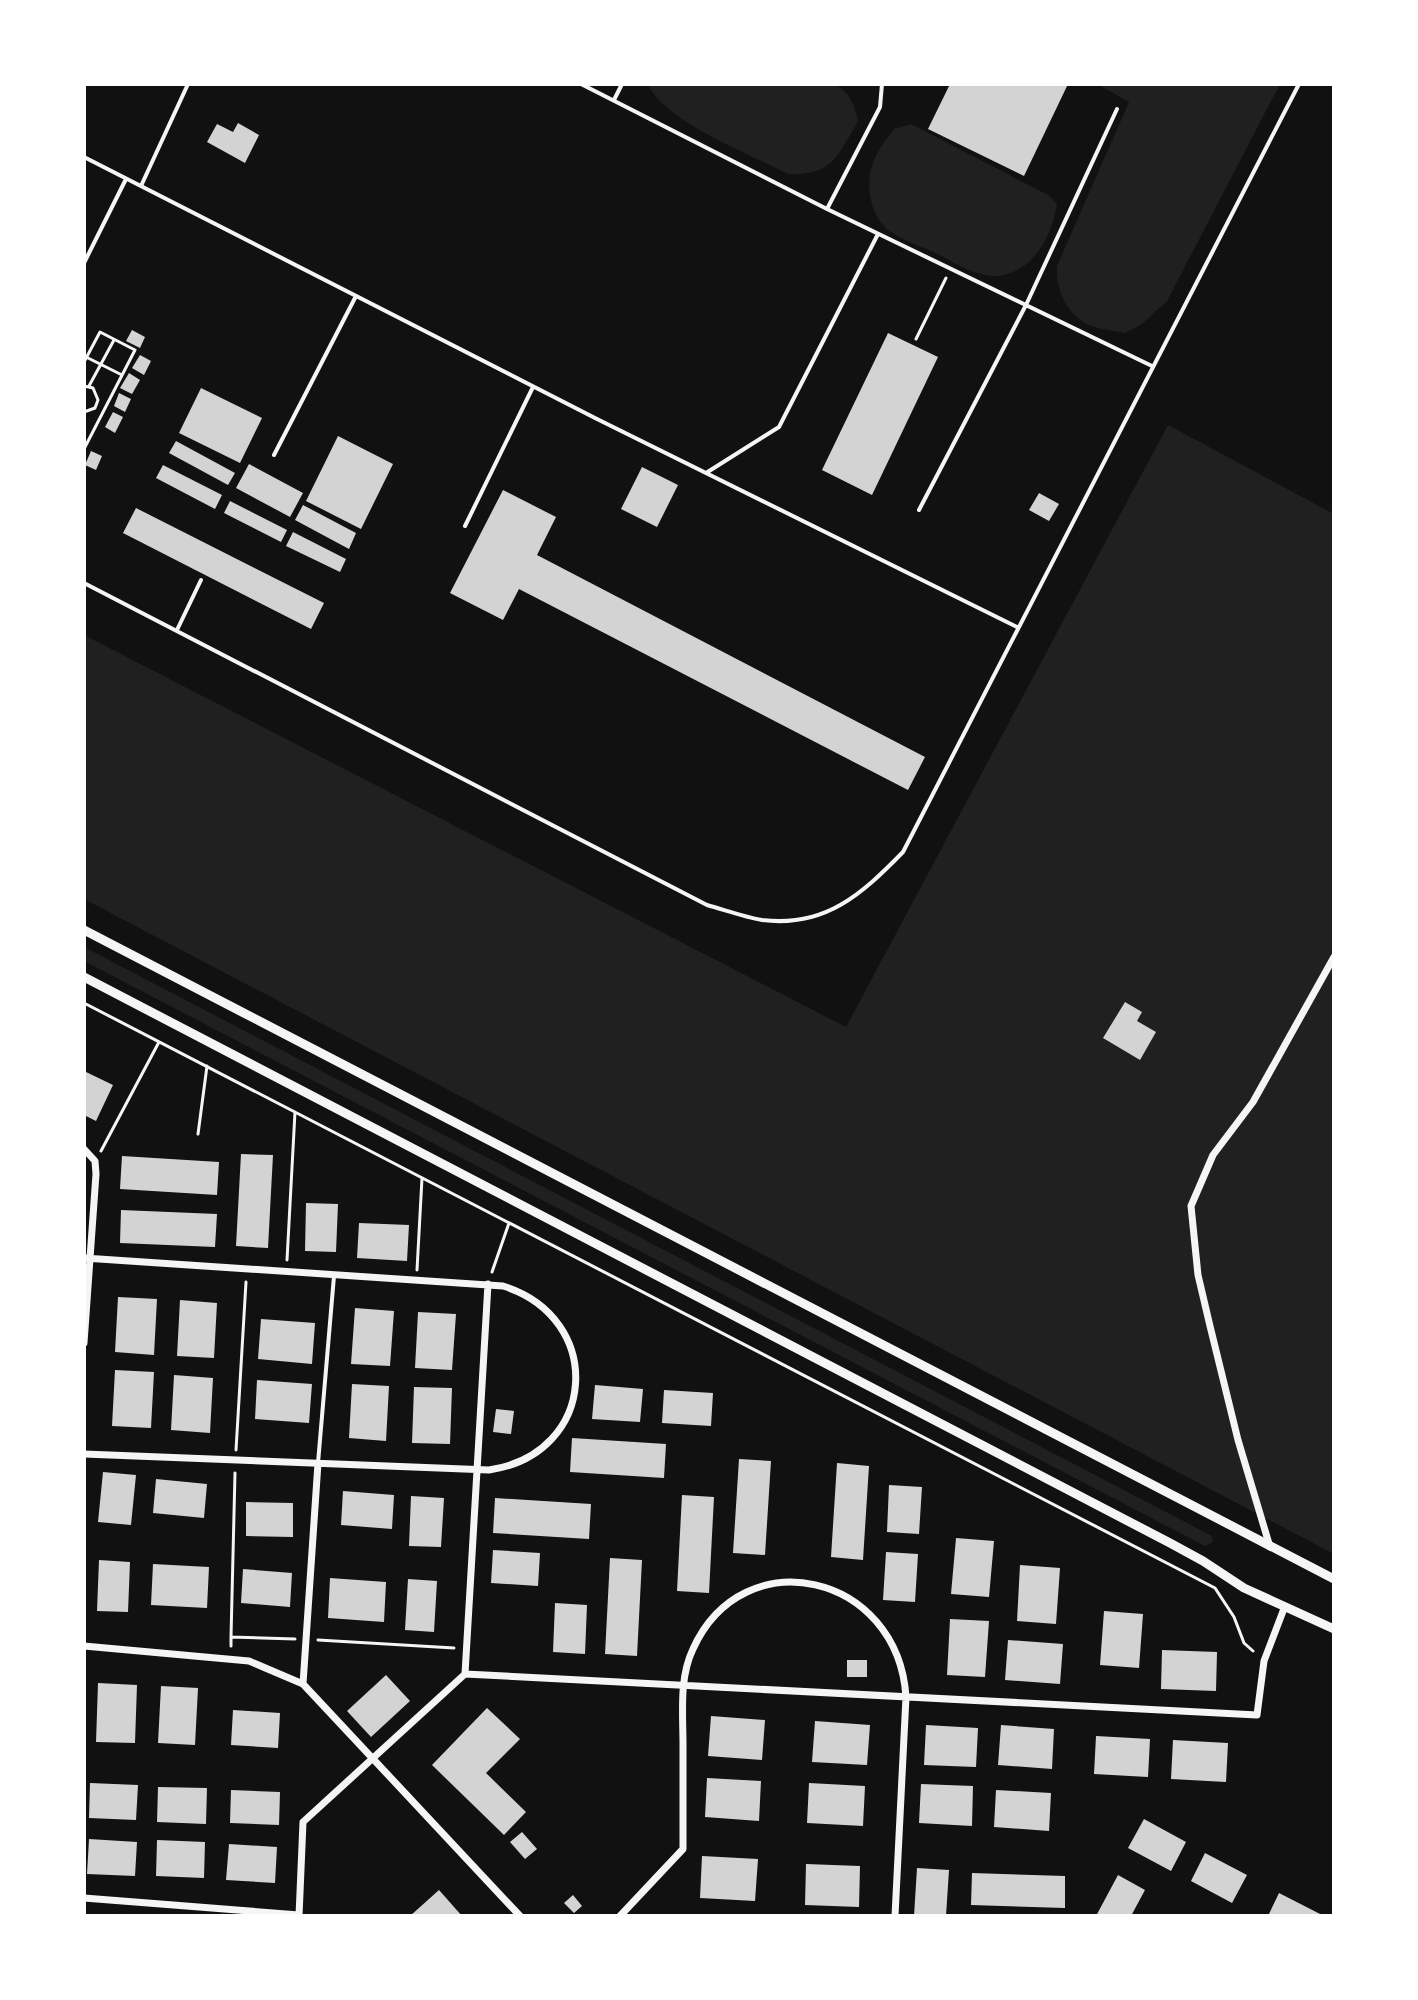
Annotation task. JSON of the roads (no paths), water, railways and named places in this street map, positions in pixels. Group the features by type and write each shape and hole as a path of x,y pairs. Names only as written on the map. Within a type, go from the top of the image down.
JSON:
{"street":[{"path":"84,930 1334,1579"},
{"path":"1270,1547 1238,1440 1198,1275 1191,1206 1213,1155 1253,1102 1334,957"},
{"path":"84,977 1170,1543 1244,1588 1334,1629"},
{"path":"84,1149 95,1161 84,1343"},
{"path":"84,1454 489,1470 518,1463 554,1438 569,1413 576,1384 576,1369 569,1341 553,1315 530,1296 503,1286 87,1258"},
{"path":"84,1898 299,1915 303,1822 465,1674 488,1284"},
{"path":"303,1684 318,1463"},
{"path":"620,1916 683,1849 683,1685 691,1652 703,1630 720,1610 749,1592 782,1583 799,1583 833,1590 849,1597 876,1618 895,1646 901,1663 906,1697 895,1916"},
{"path":"465,1674 1257,1715 1264,1661 1285,1606"},
{"path":"84,1646 249,1661 303,1684 520,1916"}],"lane":[{"path":"141,186 188,84"},
{"path":"581,84 827,209 1152,366"},
{"path":"614,101 622,84"},
{"path":"827,209 880,107 882,84"},
{"path":"84,583 707,905 761,920 804,921 841,905 875,880 903,852 1299,84"},
{"path":"919,510 1026,305 1117,109"},
{"path":"84,157 533,387 1017,627"},
{"path":"84,263 127,179"},
{"path":"706,473 779,427 878,234"},
{"path":"274,455 356,296"},
{"path":"465,526 533,387"},
{"path":"177,630 201,580"},
{"path":"318,1463 334,1274"}]}
